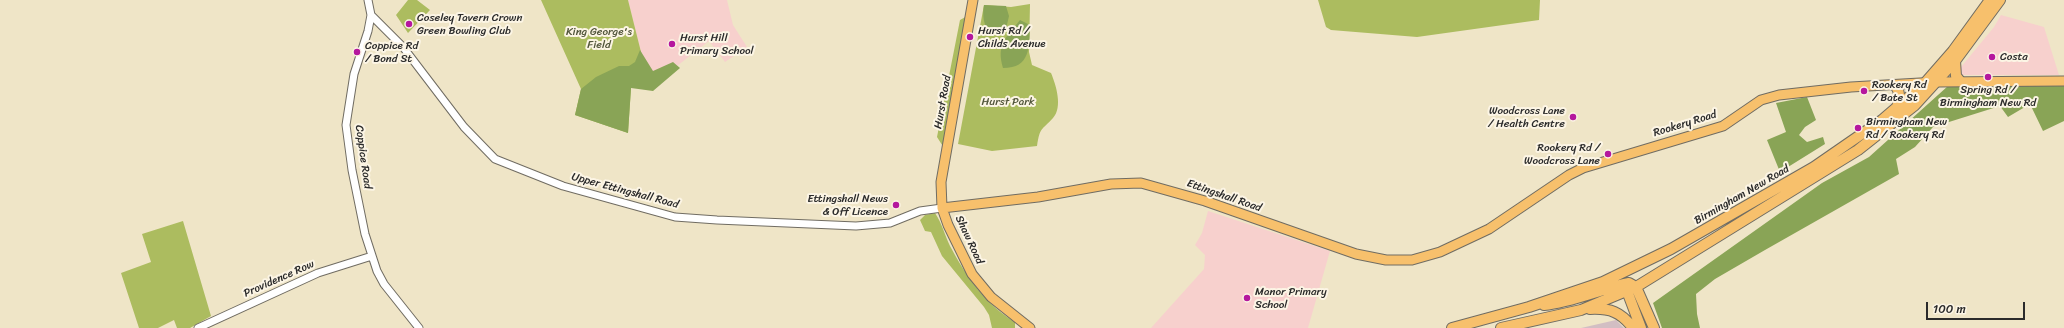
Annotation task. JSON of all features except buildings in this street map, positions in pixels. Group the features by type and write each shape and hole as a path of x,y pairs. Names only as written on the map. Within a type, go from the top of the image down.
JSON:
{"highway":[{"name":"Birmingham New Road","path":"1452,328 1528,307 1603,282 1671,249 1814,167 1864,133 1897,108 1925,83 1953,50 1990,0"},
{"name":"Birmingham New Road","path":"1501,328 1581,310 1631,287 1858,150 1915,105 1937,82 1955,61 2000,0"},
{"path":"1955,61 1956,76 1960,81"},
{"path":"1895,85 1900,95 1897,108"},
{"path":"1632,267 1631,287 1642,328"},
{"path":"1528,307 1562,303 1604,289 1631,287"},
{"path":"1631,287 1654,328"},
{"path":"1581,310 1605,309 1617,312 1626,318 1633,328"}],"main road":[{"name":"Hurst Road","path":"942,208 941,182 974,0"},
{"name":"Rookery Road","path":"1489,229 1507,219 1564,178 1583,168 1723,126 1755,104 1770,97 1851,87 1937,82 2064,81"},
{"name":"Ettingshall Road","path":"942,208 1038,196 1111,184 1141,183 1205,201 1356,254 1386,260 1412,260 1428,256 1489,229"},
{"name":"Shaw Road","path":"942,208 948,225 972,274 991,297 1030,328"}],"street":[{"path":"368,0 371,15"},
{"name":"Upper Ettingshall Road","path":"371,15 403,47 464,127 495,159 563,186 675,217 717,220 863,225 890,223 920,211 942,208"},
{"name":"Coppice Road","path":"371,15 368,31 354,74 346,125 352,170 365,234 372,256 384,284 419,328"},
{"name":"Providence Row","path":"198,328 318,273 372,256"}],"shaded area":[{"name":"Hurst Hill Primary School","path":"628,0 727,0 733,25 747,47 725,62 709,41 677,66 646,73"},
{"path":"2001,15 2044,27 2059,75 1962,75 1960,71 1961,67 1994,27"},
{"name":"Manor Primary School","path":"1208,211 1330,251 1308,328 1151,328 1204,269 1205,255 1195,245 1202,233"},
{"path":"1616,320 1624,328 1581,328"}],"green space":[{"name":"Coseley Tavern Crown Green Bowling Club","path":"408,0 417,0 430,10 408,33 396,15"},
{"name":"King George's Field","path":"541,0 628,0 649,84 631,88 628,133 575,115 581,89"},
{"path":"1318,0 1540,0 1539,20 1417,37 1331,30 1326,27"},
{"name":"Hurst Park","path":"1030,4 1029,52 1032,65 1051,73 1058,96 1058,108 1056,113 1039,135 1037,146 992,151 958,144 984,5 1011,7"},
{"path":"984,5 1006,6 1009,16 1006,29 989,34 984,20"},
{"path":"969,15 944,148 937,137 960,20"},
{"path":"1020,20 1030,25 1027,55 1019,64 1012,67 1003,68 1001,60 1002,47 1007,37"},
{"path":"640,50 653,71 673,62 680,68 653,91 631,88 628,133 575,115 581,89 596,77 619,66 629,66 635,62"},
{"path":"2064,85 2064,121 2043,131 2030,104 2008,117 2000,106 1933,127 1915,147 1896,159 1899,174 1715,279 1696,294 1697,314 1700,328 1662,328 1653,303 1822,183 1869,157 1948,86"},
{"path":"1807,97 1816,120 1805,127 1799,135 1807,142 1823,137 1825,144 1780,172 1767,140 1786,132 1776,103"},
{"path":"935,213 940,221 950,246 970,279 995,307 1015,322 1015,328 992,328 989,315 984,307 942,256 931,232 925,231 920,220 925,215"},
{"path":"183,221 211,316 190,328 177,328 174,320 158,328 139,328 121,273 151,262 142,234"}],"place":[{"name":"Coseley Tavern Crown Green Bowling Club","path":"409,24"},
{"name":"Hurst Rd / Childs Avenue","path":"970,37"},
{"name":"Hurst Hill Primary School","path":"672,44"},
{"name":"Coppice Rd / Bond St","path":"357,52"},
{"name":"Costa","path":"1992,57"},
{"name":"Spring Rd / Birmingham New Rd","path":"1988,77"},
{"name":"Rookery Rd / Bate St","path":"1864,91"},
{"name":"Woodcross Lane / Health Centre","path":"1573,117"},
{"name":"Birmingham New Rd / Rookery Rd","path":"1858,128"},
{"name":"Rookery Rd / Woodcross Lane","path":"1608,154"},
{"name":"Ettingshall News & Off Licence","path":"896,205"},
{"name":"Manor Primary School","path":"1247,298"}]}
